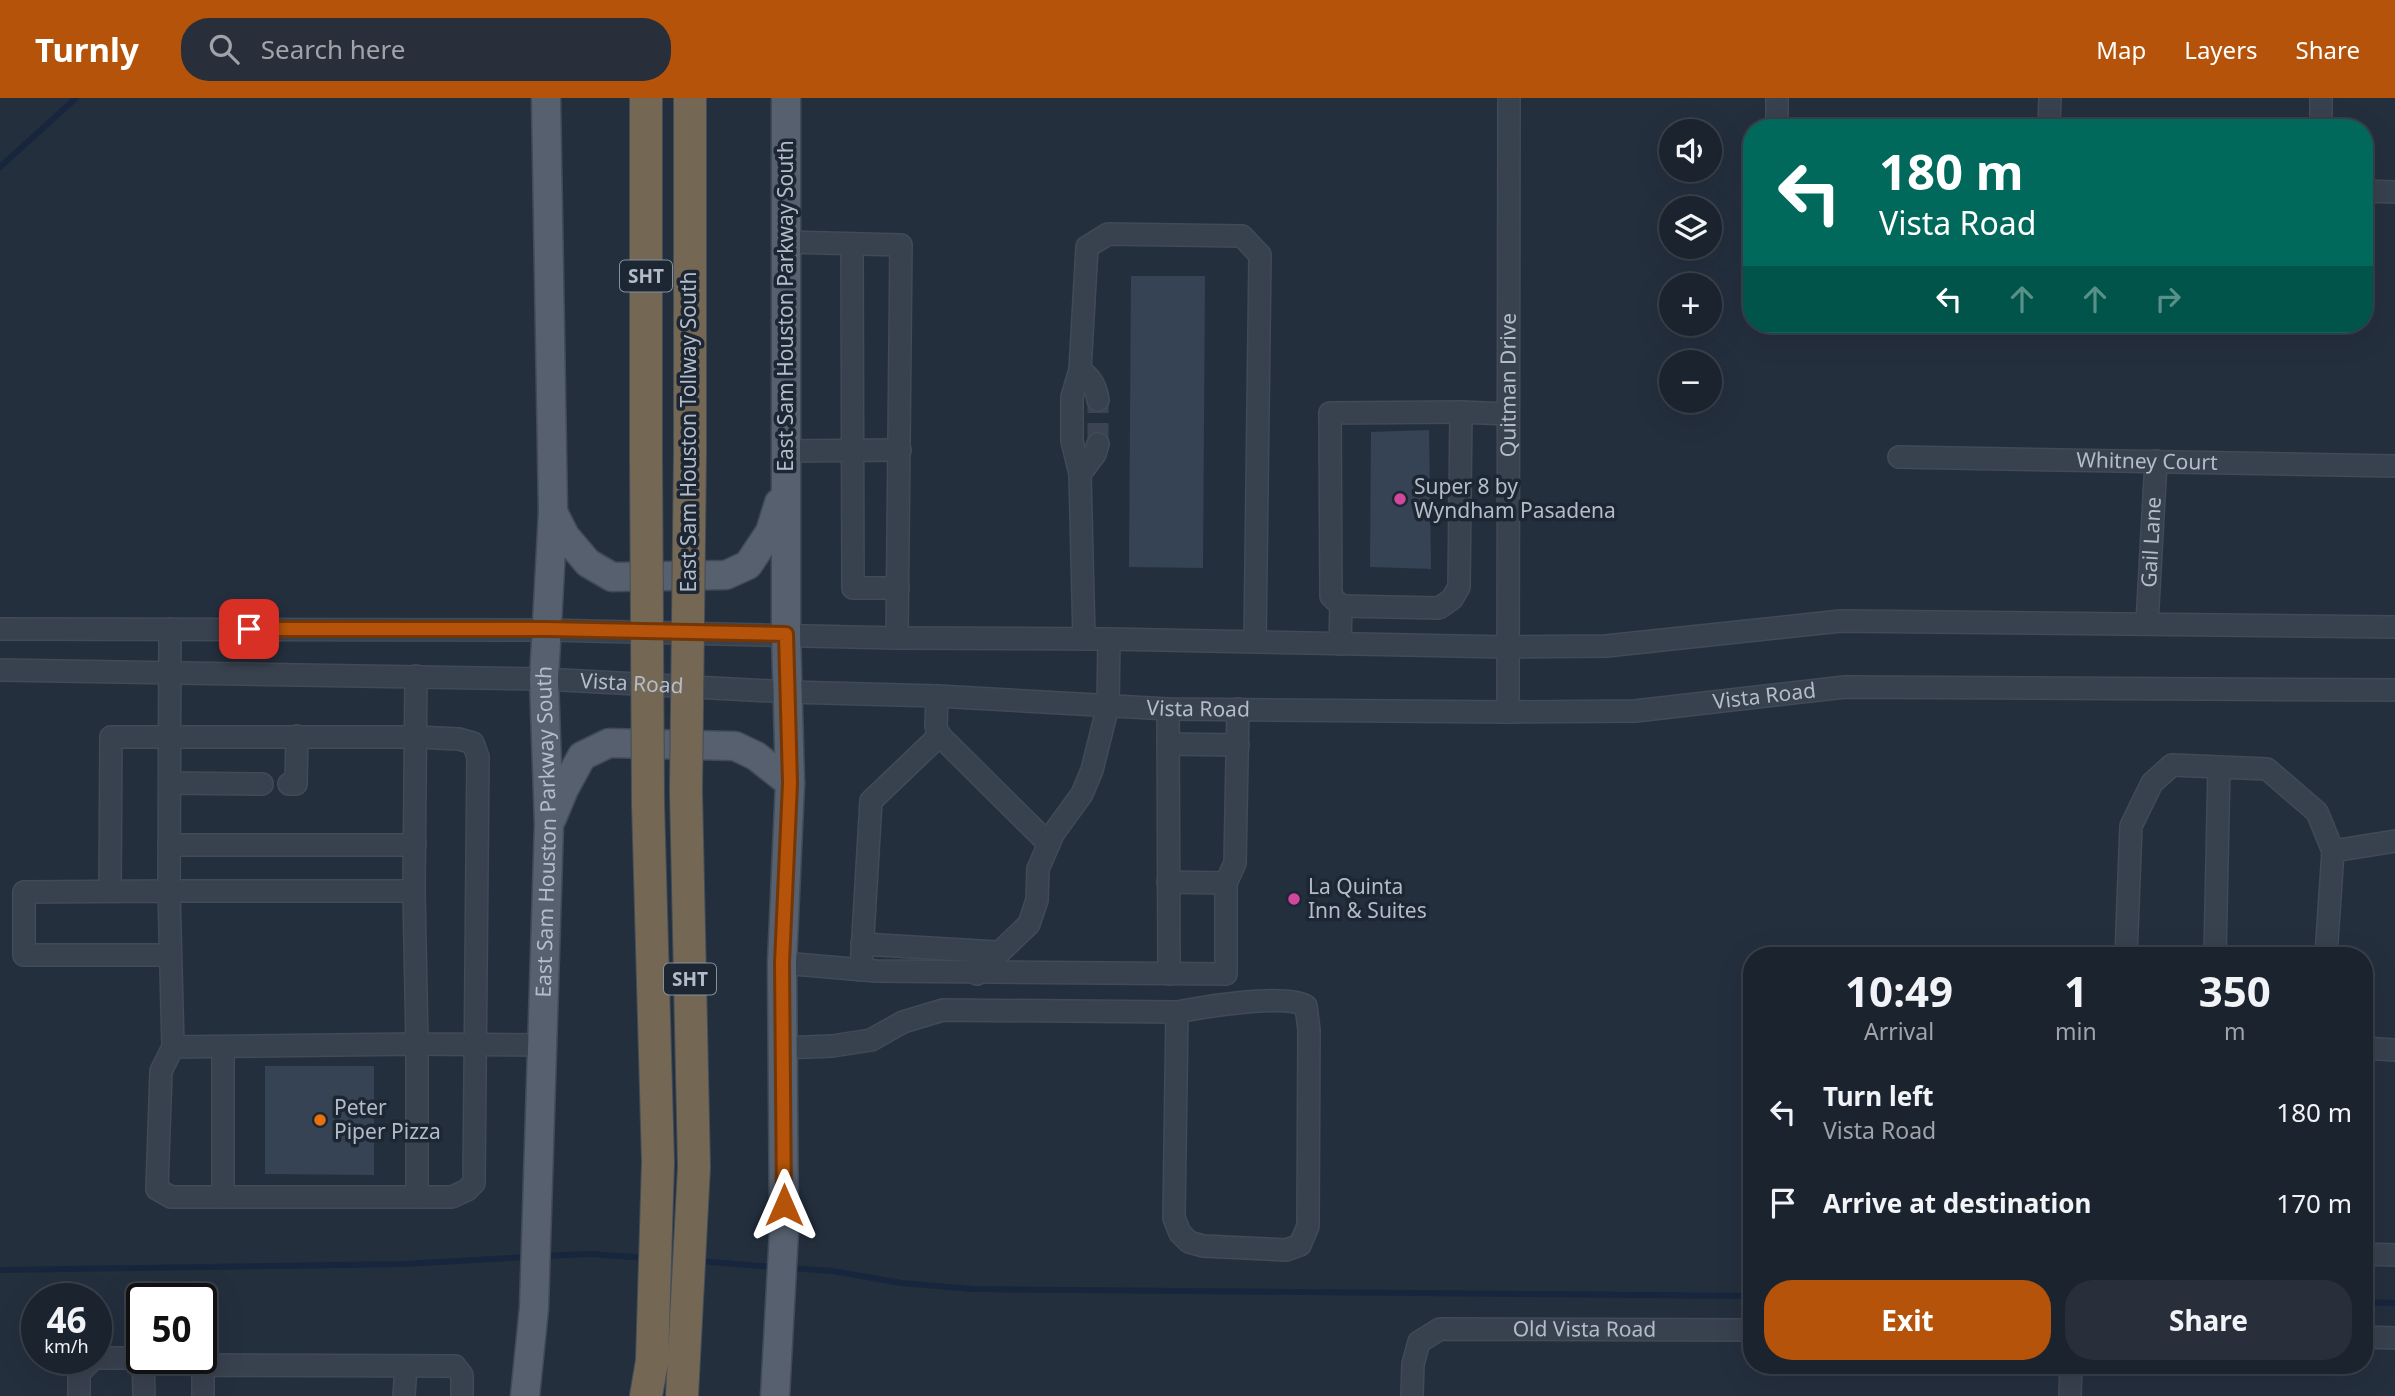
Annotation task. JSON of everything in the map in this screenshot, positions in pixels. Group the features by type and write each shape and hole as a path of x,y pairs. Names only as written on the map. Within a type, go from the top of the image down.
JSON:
{"highway":[{"name":"East Sam Houston Tollway South","path":"646,98 648,803 658,1162 652,1361 646,1396"},
{"name":"East Sam Houston Tollway South","path":"682,1396 694,1167 686,791 690,98"}],"main road":[{"name":"East Sam Houston Parkway South","path":"525,1396 534,1308 549,824 544,678 553,512 546,98"},
{"name":"East Sam Houston Parkway South","path":"775,1396 784,1231 782,963 790,783 786,634 786,98"},
{"path":"553,512 565,536 588,563 612,577 726,575 748,565 770,532 786,481"},
{"path":"549,824 582,756 609,743 735,746 756,756 790,783"}],"street":[{"name":"Quitman Drive","path":"1508,712 1509,98"},
{"path":"1777,98 1777,119"},
{"path":"2049,119 2050,98"},
{"path":"2321,98 2321,119"},
{"path":"2373,191 2395,192"},
{"path":"1084,639 1080,474 1072,441 1072,397 1080,370 1087,247 1108,234 1242,236 1260,256 1255,642"},
{"path":"787,242 901,245 897,638"},
{"path":"852,245 853,588 898,588"},
{"path":"1080,370 1089,377 1096,389 1098,400"},
{"path":"1340,644 1340,606 1331,596 1330,412 1508,414"},
{"path":"1340,606 1439,608 1452,600 1459,587 1461,412"},
{"path":"1080,474 1095,454 1098,444"},
{"path":"786,451 900,450"},
{"name":"Whitney Court","path":"1899,457 2395,466"},
{"name":"Gail Lane","path":"2147,624 2156,461"},
{"path":"0,629 547,629 897,638 1109,639 1507,647 1606,646 1841,621 2395,627"},
{"path":"110,891 111,737 170,736 297,736 416,737 459,739 472,743 478,757 474,1183 467,1190 452,1197 171,1197 157,1189 161,1071 173,1047 169,891 169,845 170,783 170,736 171,672 170,629"},
{"path":"977,974 1029,924 1037,901 1038,869 1049,844 1082,794 1092,770 1108,706 1109,639"},
{"name":"Vista Road","path":"0,670 544,678 1168,709 1508,712 1635,711 1844,687 2395,690"},
{"path":"416,676 414,891 417,1197"},
{"path":"937,696 936,726 940,735 1049,844"},
{"path":"1168,709 1169,974"},
{"path":"782,963 861,970 977,974 1226,974 1226,883 1235,863 1238,709"},
{"path":"861,970 871,801 940,735"},
{"path":"289,784 296,784 297,736"},
{"path":"1168,744 1238,745"},
{"path":"2126,947 2131,826 2152,783 2172,765 2267,769 2317,812 2333,851 2327,947"},
{"path":"2215,947 2219,767"},
{"path":"170,783 262,784"},
{"path":"2333,851 2395,841"},
{"path":"169,845 415,845"},
{"path":"1168,882 1226,883"},
{"path":"170,955 24,956 24,892 414,891"},
{"path":"862,944 997,952"},
{"path":"783,1048 832,1046 871,1040 903,1022 943,1010 1177,1012 1214,1004 1300,1002 1306,1006 1309,1030 1308,1226 1300,1245 1286,1251 1203,1246 1189,1242 1180,1233 1174,1218 1177,1012"},
{"path":"173,1047 542,1045"},
{"path":"223,1047 223,1197"},
{"path":"2373,1049 2395,1050"},
{"path":"2373,1254 2395,1255"},
{"name":"Old Vista Road","path":"1412,1396 1413,1364 1419,1342 1440,1329 1743,1330"},
{"path":"2373,1337 2395,1338"},
{"path":"79,1396 79,1373 94,1358 126,1358"},
{"path":"217,1365 455,1366 462,1375 461,1396"},
{"path":"404,1396 406,1366"},
{"path":"143,1374 144,1396"},
{"path":"203,1374 203,1396"},
{"path":"2070,1396 2071,1374"}],"building":[{"path":"1131,276 1205,276 1203,568 1129,567"},
{"name":"Super 8 by Wyndham Pasadena","path":"1429,430 1431,569 1370,567 1371,432"},
{"name":"Peter Piper Pizza","path":"265,1066 374,1066 374,1175 265,1174"}],"waterway":[{"path":"0,167 76,98"},
{"path":"541,1256 592,1254 646,1258"},
{"path":"0,1270 404,1264 527,1257"},
{"path":"698,1261 775,1267"},
{"path":"789,1268 833,1271 901,1283 972,1289 1743,1296"},
{"path":"2373,1302 2395,1303"}],"tunnel":[{"path":"1098,400 1098,444"}],"place":[{"name":"Super 8 by Wyndham Pasadena","path":"1400,499"},
{"name":"La Quinta Inn & Suites","path":"1294,899"},
{"name":"Peter Piper Pizza","path":"320,1120"}],"route":[{"path":"249,629 547,629 786,634 790,783 782,963 784,1205"}]}
